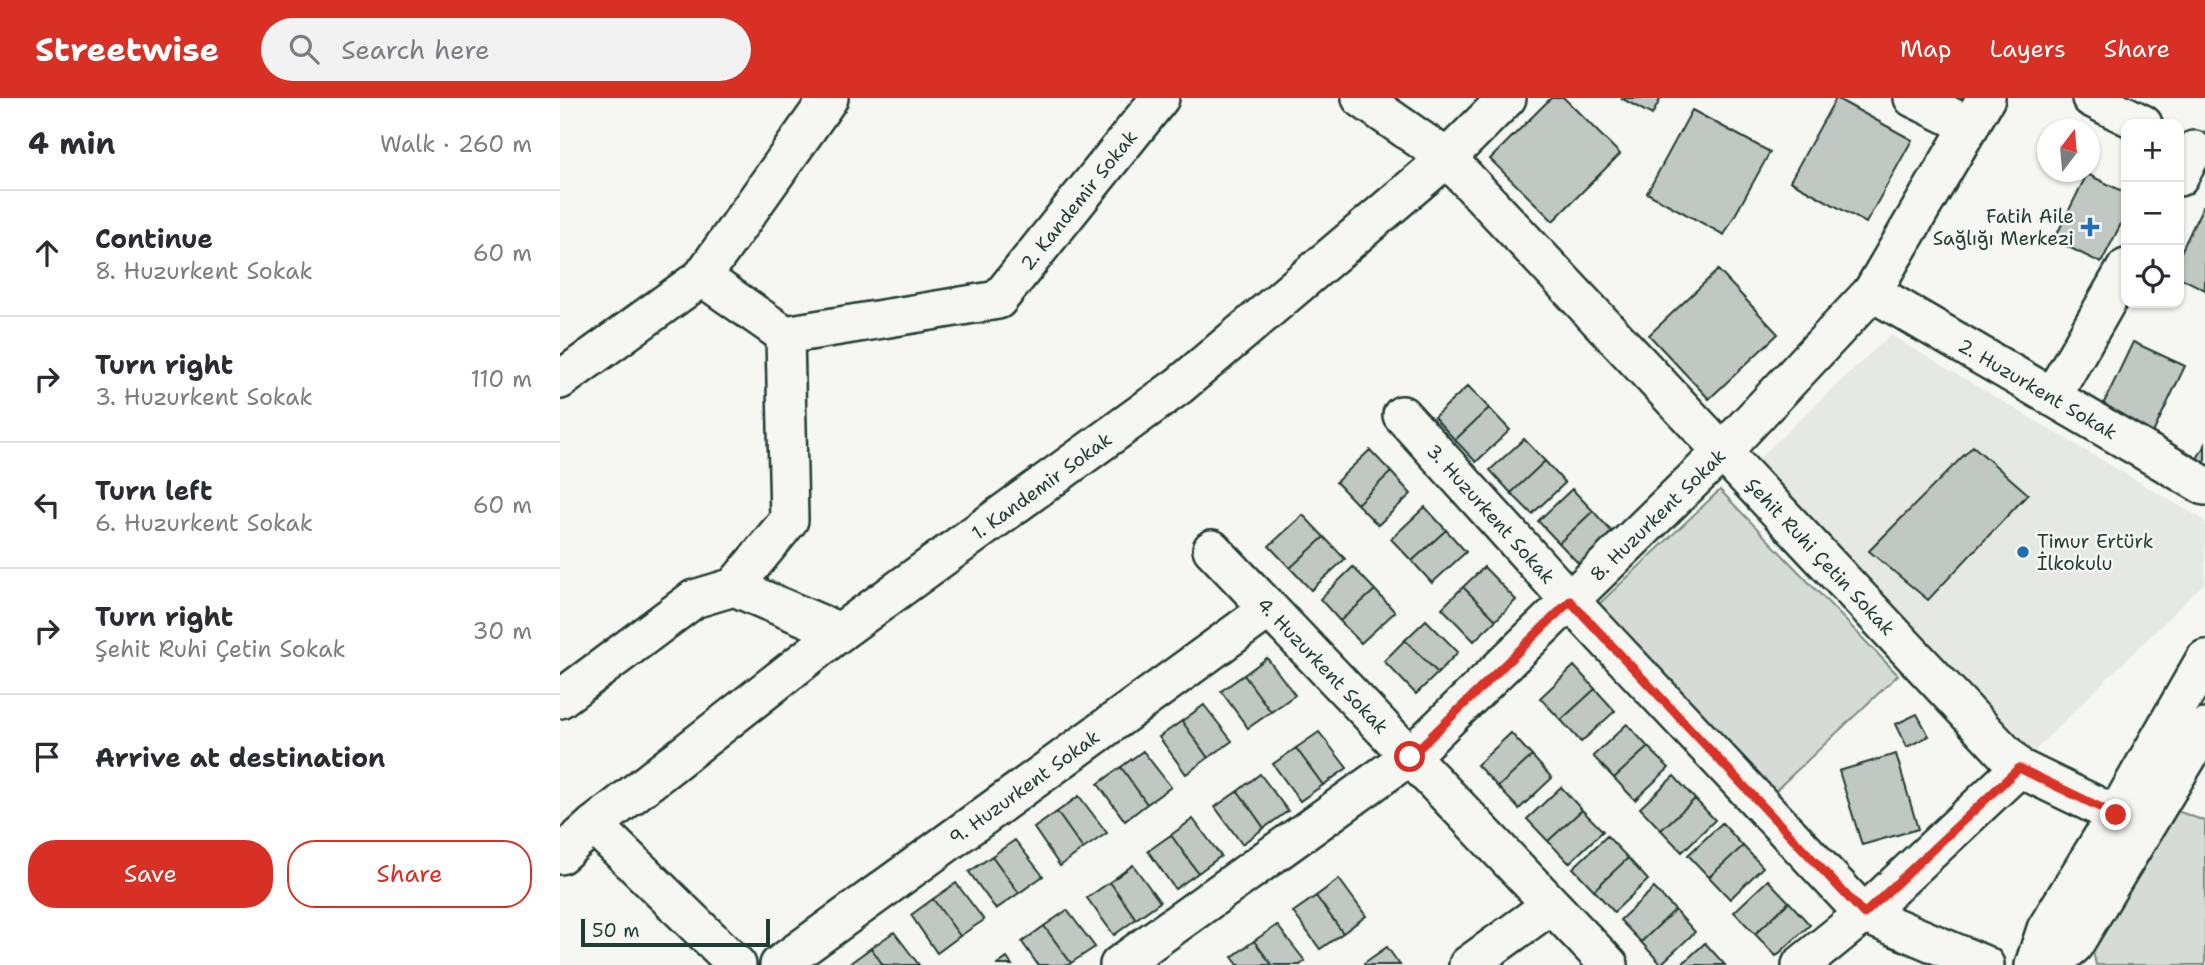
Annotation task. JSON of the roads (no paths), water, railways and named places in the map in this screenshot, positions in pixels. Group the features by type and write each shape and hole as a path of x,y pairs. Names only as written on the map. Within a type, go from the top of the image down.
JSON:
{"street":[{"path":"560,380 702,277 829,98"},
{"name":"2. Kandemir Sokak","path":"785,335 998,300 1160,98"},
{"name":"Şehit Ruhi Çetin Sokak","path":"1361,98 1447,158 2019,768 2116,815"},
{"name":"1. Kandemir Sokak","path":"560,855 594,825 840,632 1180,385 1447,158 1507,98"},
{"path":"1913,98 1978,112"},
{"path":"2091,98 2133,119"},
{"name":"8. Huzurkent Sokak","path":"1119,965 1410,757 1723,451 1872,292 1978,112"},
{"path":"560,699 694,599 734,587 789,520 785,335 702,277"},
{"path":"2052,397 2121,277"},
{"name":"2. Huzurkent Sokak","path":"1872,292 2205,486"},
{"name":"3. Huzurkent Sokak","path":"1402,415 1570,601 1864,914 1985,965"},
{"name":"4. Huzurkent Sokak","path":"1212,549 1609,965"},
{"path":"734,587 840,632"},
{"name":"9. Huzurkent Sokak","path":"779,965 1269,609"},
{"path":"2034,965 2046,929 2116,815 2205,659"},
{"path":"2050,965 2074,945 2205,729"},
{"path":"1801,965 1864,914 2019,768"},
{"path":"594,825 737,965"},
{"path":"1468,965 1551,905"}],"place":[{"name":"Fatih Aile Sağlığı Merkezi","path":"2090,227"},
{"name":"Timur Ertürk İlkokulu","path":"2023,552"}]}
